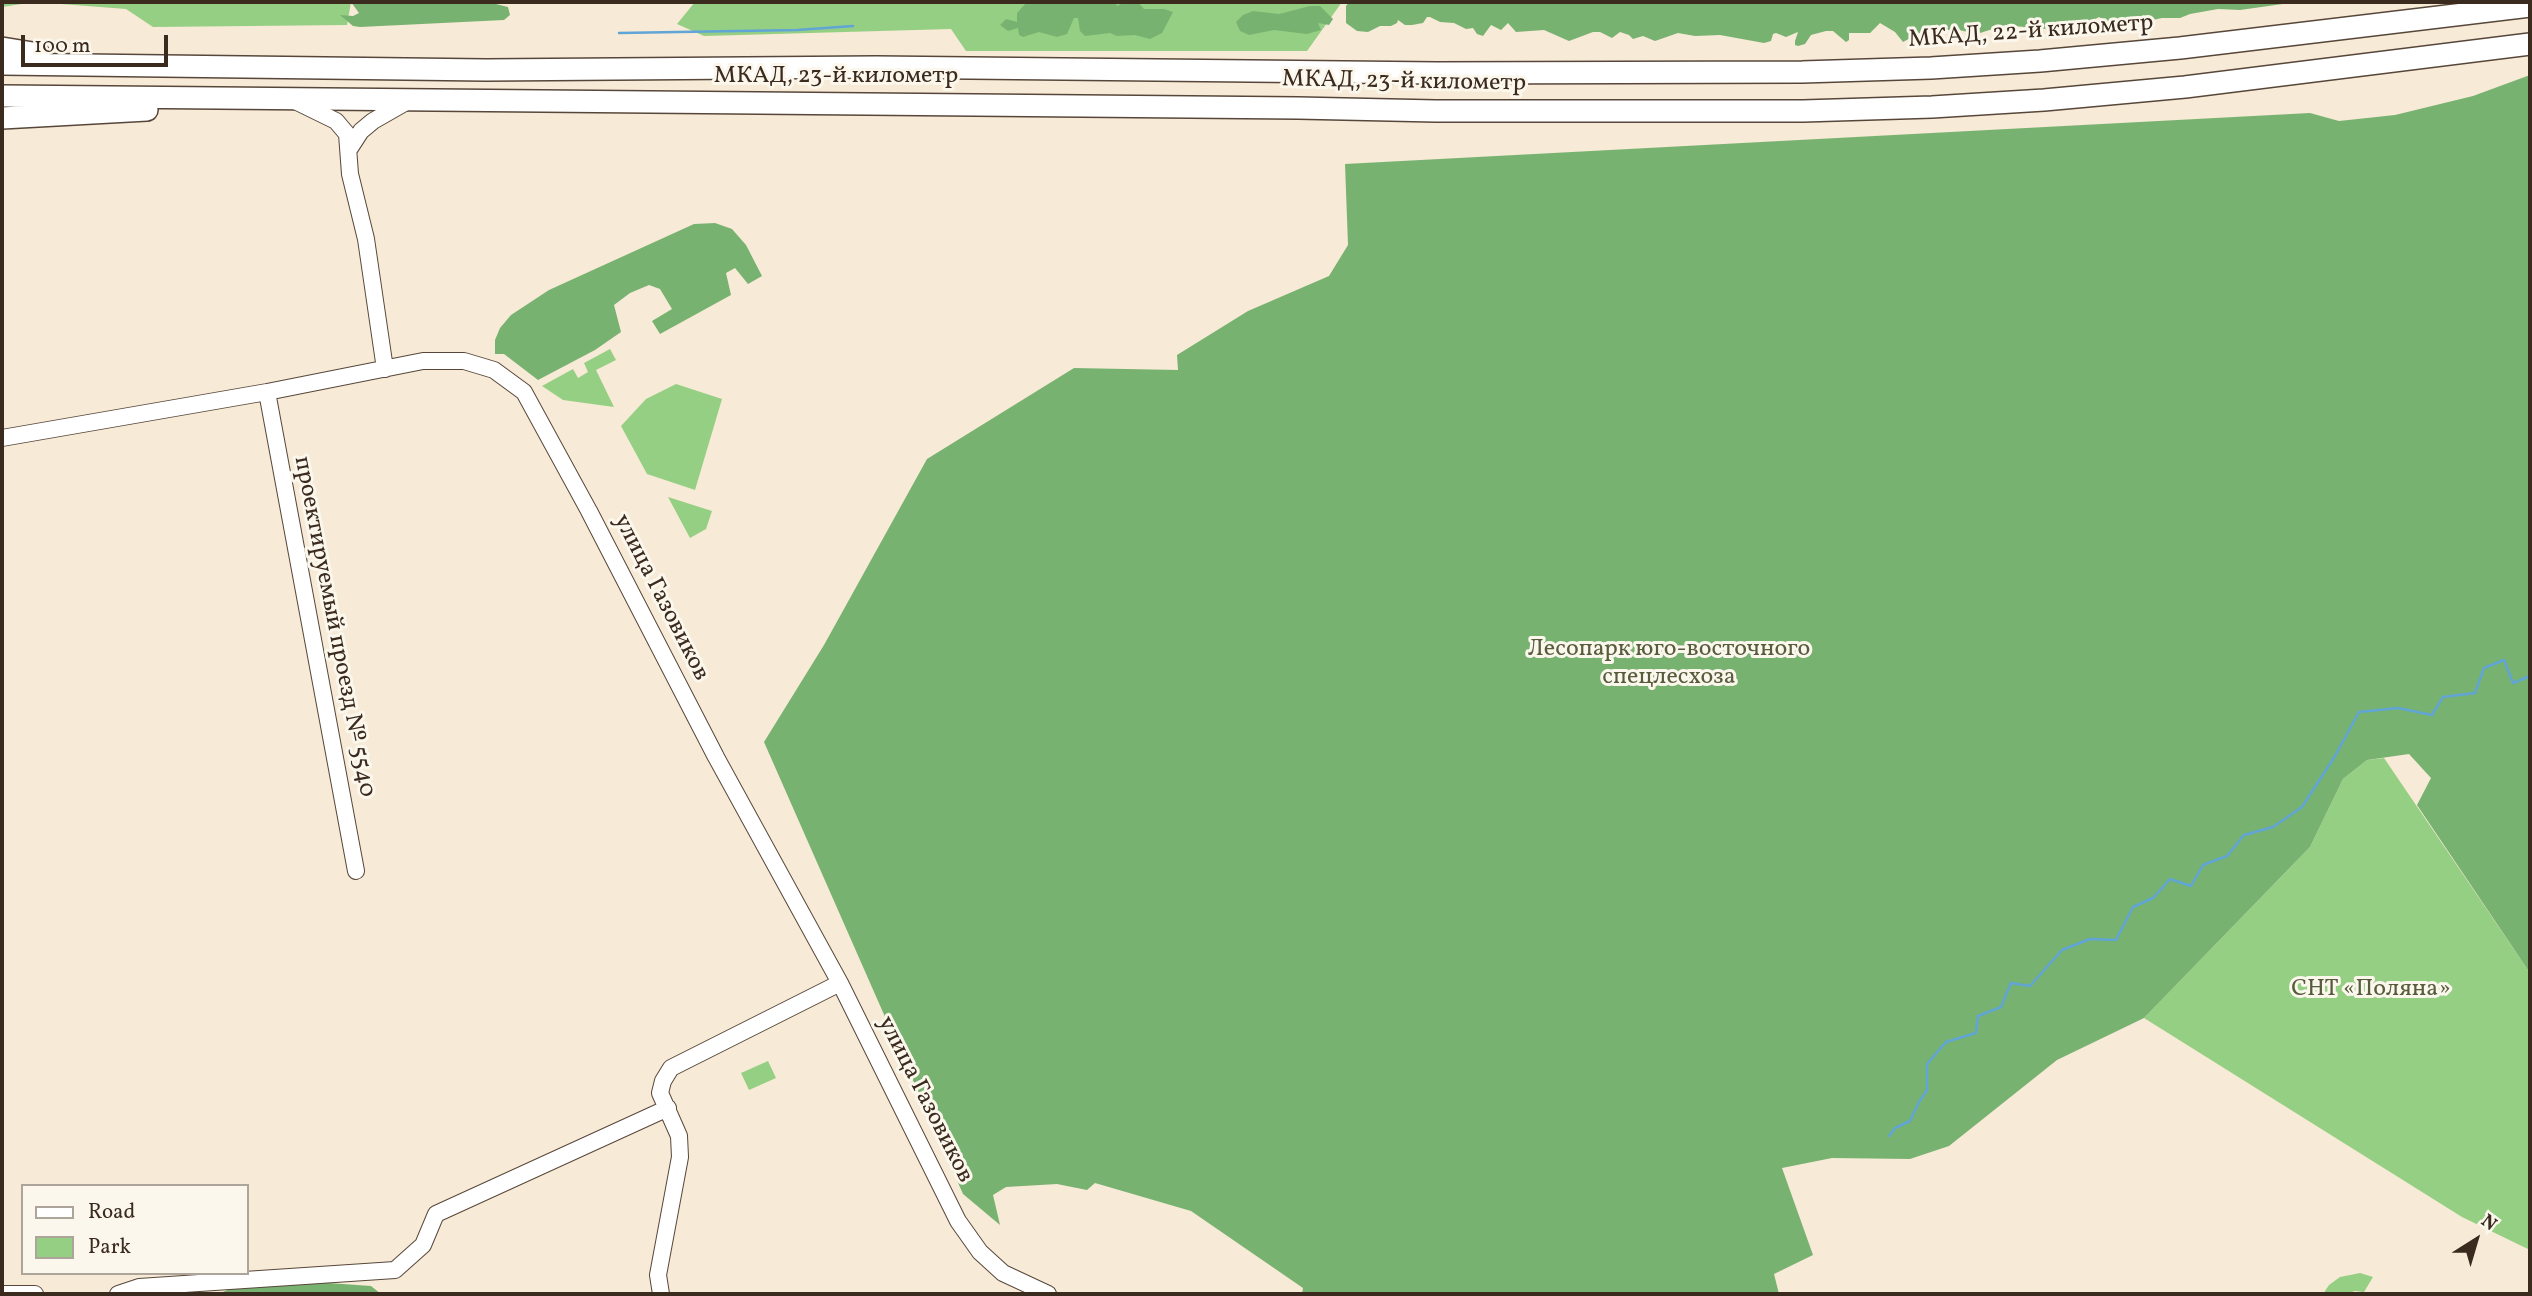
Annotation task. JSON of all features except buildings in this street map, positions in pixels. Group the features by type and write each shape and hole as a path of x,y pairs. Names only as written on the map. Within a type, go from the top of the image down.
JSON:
{"highway":[{"name":"МКАД, 22-й километр","path":"1576,73 1802,72 2040,61 2180,48 2530,6"},
{"name":"МКАД, 23-й километр","path":"2,96 1803,111 2044,100 2185,87 2530,44"},
{"path":"2,48 95,65"},
{"path":"2,64 95,65"},
{"name":"МКАД, 23-й километр","path":"95,65 486,70 876,67 1576,73"},
{"path":"2,118 126,111 250,99"}],"street":[{"path":"291,100 316,110 342,126 347,134 350,174 366,239 385,369"},
{"path":"349,148 361,131 373,121 408,101"},
{"name":"улица Газовиков","path":"2,438 267,392 423,361 464,361 494,370 524,392 589,511 716,757 840,983 958,1221 980,1252 1003,1273 1028,1289 1048,1294"},
{"name":"проектируемый проезд № 5540","path":"267,392 356,871"},
{"path":"661,1294 658,1275 680,1157 679,1136 660,1093 663,1081 671,1068 840,983"},
{"path":"118,1294 139,1287 396,1270 423,1245 436,1214 668,1108"},
{"path":"3,1294 35,1294"}],"green space":[{"path":"2,2 35,2 2,7"},
{"path":"35,2 351,2 347,25 153,27 126,9"},
{"path":"351,2 488,2 508,7 510,15 504,20 360,27 353,26 340,15 353,16 359,13"},
{"path":"695,2 1342,2 1307,51 966,51 951,29 704,36 677,24"},
{"path":"1027,2 1115,2 1117,6 1125,2 1138,2 1144,9 1173,12 1162,33 1150,39 1110,33 1085,36 1080,31 1078,18 1074,18 1067,34 1057,37 1039,32 1023,37 1019,35 1018,28 1008,31 1000,25 1006,19 1017,22 1017,13"},
{"path":"1349,2 2297,2 2240,10 2218,9 2180,18 2162,18 2134,24 2111,24 2099,17 2080,27 2061,23 2044,29 2005,25 1977,34 1959,30 1925,30 1903,42 1895,32 1880,23 1870,33 1849,33 1849,40 1846,42 1833,31 1826,31 1811,35 1805,44 1798,46 1795,41 1798,32 1786,37 1776,33 1771,41 1764,43 1720,35 1695,36 1678,33 1655,41 1643,36 1633,39 1620,32 1612,38 1600,32 1593,32 1569,41 1544,30 1516,32 1508,23 1501,30 1491,25 1483,36 1477,34 1473,28 1466,29 1430,17 1423,23 1405,25 1398,20 1391,26 1380,26 1368,32 1357,31 1346,23 1346,6"},
{"path":"1320,6 1333,19 1329,25 1318,23 1321,30 1307,34 1274,30 1249,35 1240,31 1236,22 1253,11 1279,14"},
{"name":"Лесопарк юго-восточного спецлесхоза","path":"2530,75 2530,973 2417,805 2431,778 2409,754 2367,760 2343,779 2310,847 2144,1018 2057,1060 1949,1146 1910,1159 1832,1158 1782,1168 1813,1255 1774,1274 1779,1294 1302,1294 1303,1288 1191,1211 1095,1183 1087,1190 1057,1184 1006,1187 993,1195 1000,1225 963,1194 764,742 824,645 927,459 1074,368 1178,370 1177,355 1248,311 1329,276 1348,245 1345,164 2310,113 2339,121 2395,115 2473,96"},
{"path":"715,223 732,229 746,245 762,276 748,284 735,268 726,273 731,295 660,334 652,321 672,309 660,289 649,285 630,293 614,305 621,332 595,350 538,380 504,354 495,354 495,340 500,328 511,315 549,290 694,224"},
{"path":"610,349 616,360 596,370 614,407 563,400 542,386 573,369 578,378 588,372 584,363"},
{"path":"676,384 722,399 695,490 647,474 621,426 646,399"},
{"path":"668,497 712,511 706,529 690,538"},
{"name":"СНТ «Поляна»","path":"2384,758 2530,973 2530,1250 2462,1217 2144,1018 2310,847 2343,779 2367,760"},
{"path":"768,1061 776,1078 749,1090 741,1073"},
{"path":"2360,1273 2373,1277 2364,1292 2323,1294 2329,1285 2340,1277"},
{"path":"257,1278 371,1286 381,1294 218,1294"}],"waterway":[{"path":"619,33 797,30 853,26"},
{"path":"1889,1136 1895,1128 1910,1121 1927,1090 1927,1064 1946,1042 1976,1033 1978,1016 2001,1007 2011,983 2030,986 2062,950 2090,939 2116,940 2133,907 2153,898 2170,879 2191,886 2203,865 2227,856 2244,835 2273,827 2302,807 2359,712 2398,708 2432,715 2443,697 2475,693 2484,668 2504,660 2513,683 2530,676"}]}
